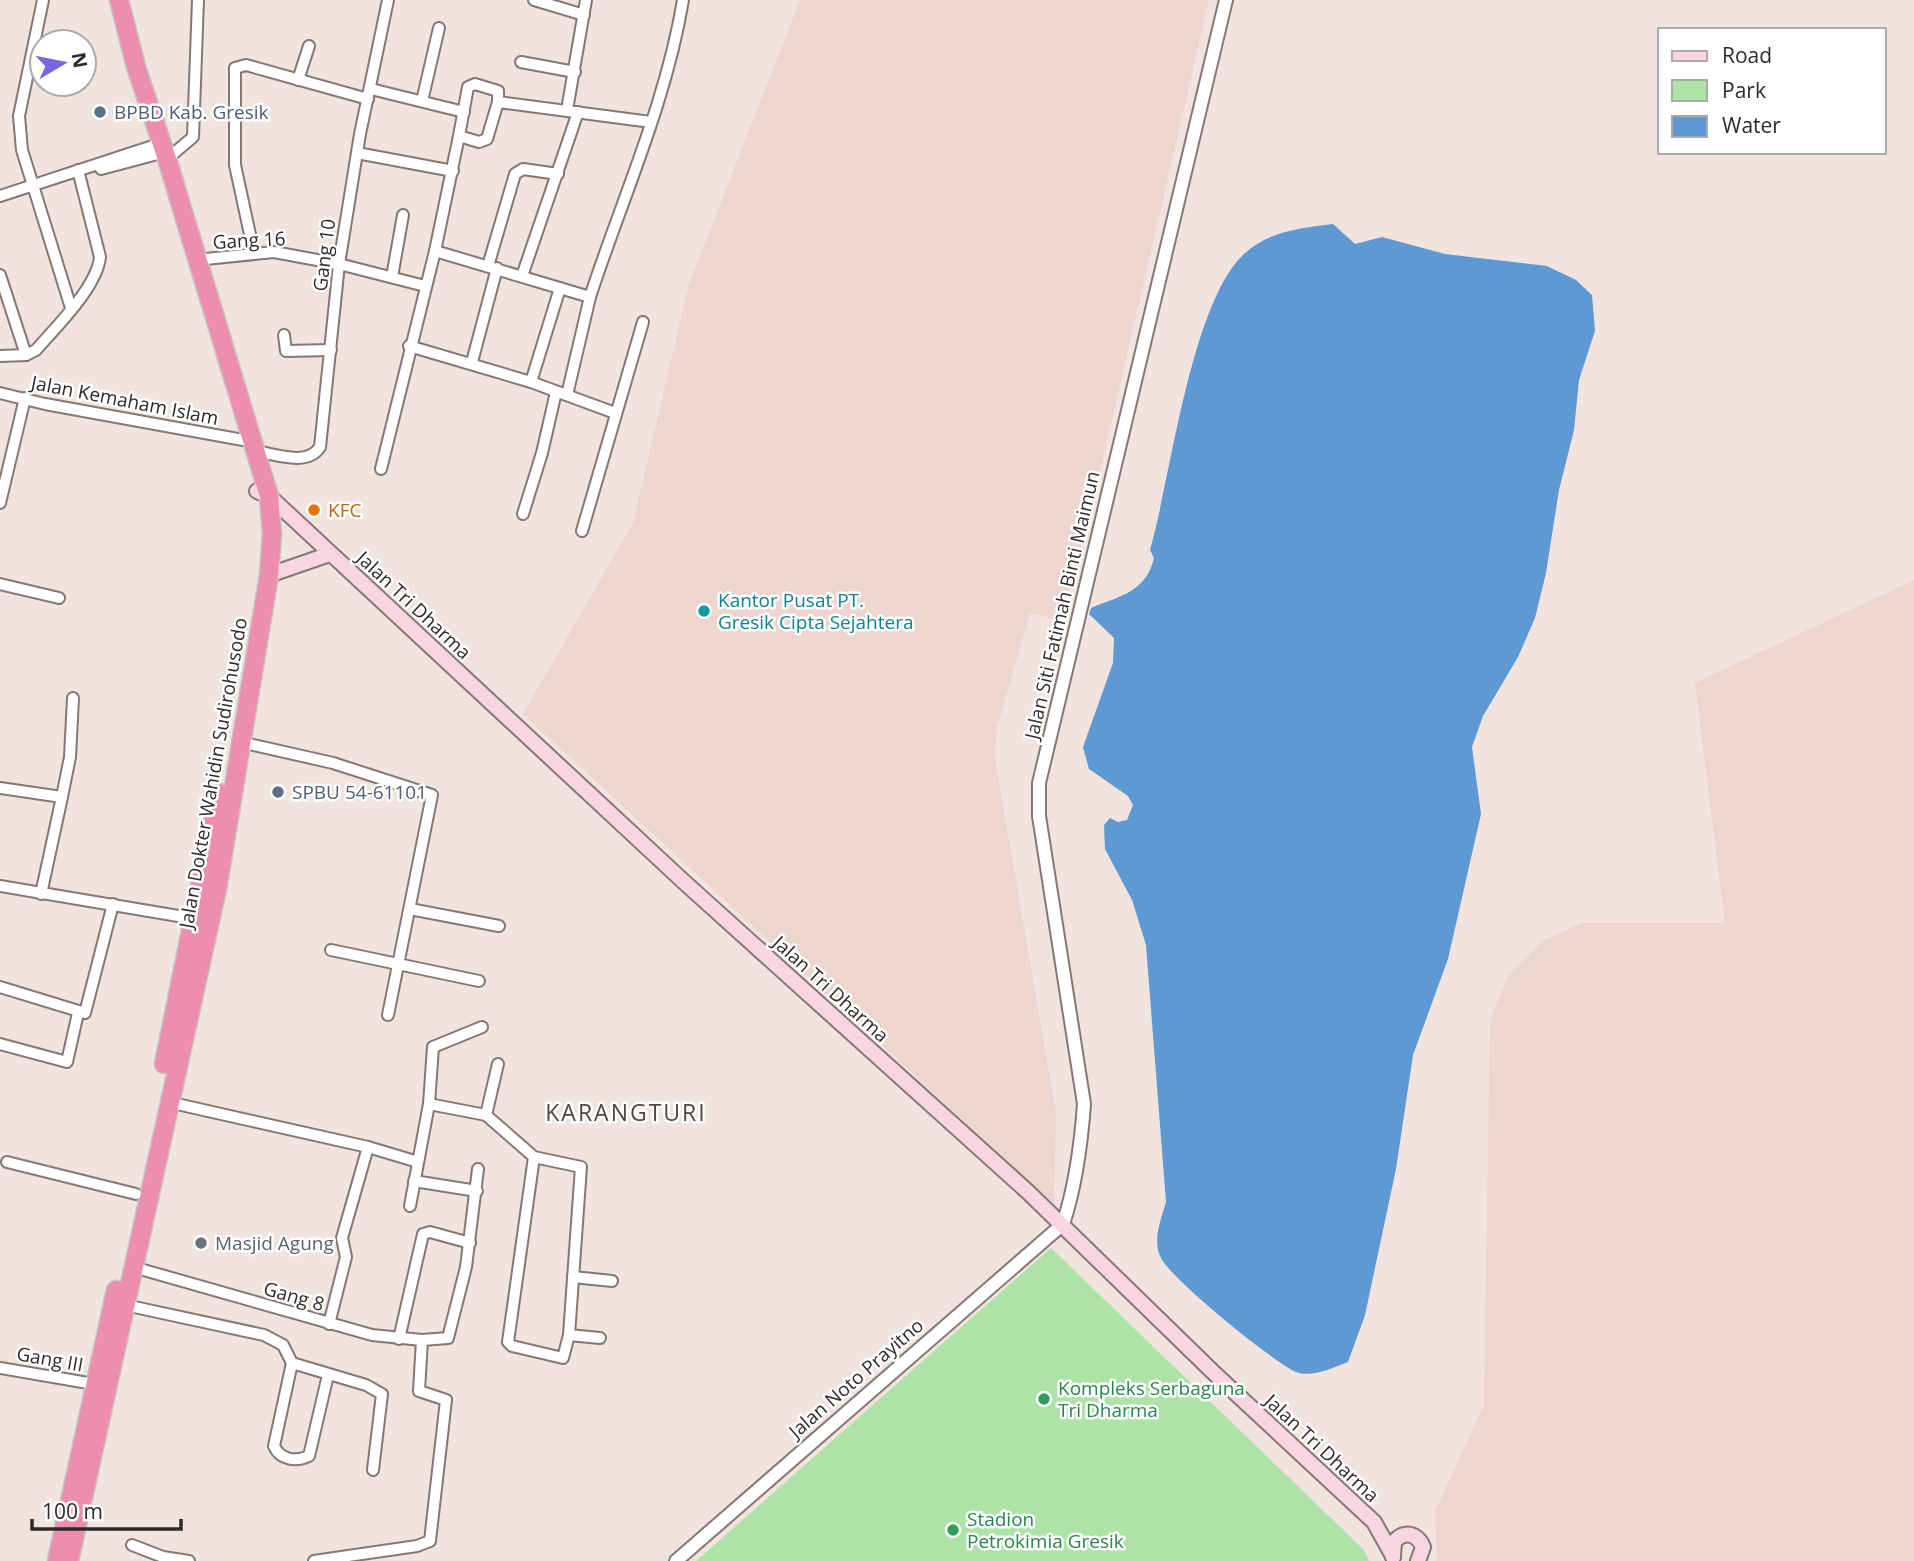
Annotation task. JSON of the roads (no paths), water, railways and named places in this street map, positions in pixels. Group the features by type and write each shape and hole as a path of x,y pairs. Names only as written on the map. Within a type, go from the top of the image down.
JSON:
{"highway":[{"name":"Jalan Dokter Wahidin Sudirohusodo","path":"109,0 197,260 249,446"},
{"name":"Jalan Dokter Wahidin Sudirohusodo","path":"57,1561 94,1384 132,1267 217,889 263,576 263,493 159,151 119,0"},
{"name":"Jalan Dokter Wahidin Sudirohusodo","path":"69,1561 119,1304 136,1194 196,919 263,576"}],"main road":[{"name":"Jalan Tri Dharma","path":"263,493 683,881 1063,1224 1214,1373 1374,1522 1394,1559"},
{"path":"263,576 330,554"},
{"name":"Jalan Tri Dharma","path":"1374,1522 1406,1534"},
{"path":"1394,1559 1394,1542 1406,1534 1415,1536 1421,1543 1423,1552 1418,1561"}],"street":[{"path":"43,0 18,126 32,186 71,309"},
{"path":"0,196 159,151 193,137 198,0"},
{"name":"Gang 10","path":"249,446 304,459 315,454 324,425 340,264 357,153 388,0"},
{"path":"534,0 584,15"},
{"path":"522,276 558,174 573,111 575,72 586,0"},
{"path":"523,514 590,297 675,51 683,0"},
{"name":"Jalan Siti Fatimah Binti Maimun","path":"1063,1224 1081,1147 1084,1104 1039,816 1039,783 1226,0"},
{"path":"422,101 439,28"},
{"path":"298,80 309,46"},
{"path":"521,62 575,72"},
{"path":"254,253 235,165 234,72 240,64 298,80 422,101 464,111"},
{"path":"381,469 409,346 435,251 453,171 459,136 470,85 498,91 498,102 487,139 479,142 459,136"},
{"path":"498,102 651,122"},
{"path":"357,153 453,171"},
{"path":"471,362 515,174 523,169 558,174"},
{"path":"0,356 26,355 36,350 95,276 100,257 76,174"},
{"path":"392,277 403,215"},
{"path":"435,251 590,297"},
{"name":"Gang 16","path":"197,260 274,252 340,264 425,286"},
{"path":"0,275 26,355"},
{"path":"531,382 560,288"},
{"path":"582,531 643,322"},
{"path":"284,335 286,351 331,350"},
{"path":"409,346 471,362 615,413"},
{"name":"Jalan Kemaham Islam","path":"0,393 249,446"},
{"path":"0,503 25,398"},
{"path":"0,584 59,598"},
{"path":"41,894 70,757 72,698"},
{"path":"240,742 333,763 431,794 433,797 388,1015"},
{"path":"0,788 62,797"},
{"path":"0,886 196,919"},
{"path":"0,987 78,1013 86,1011 113,904"},
{"path":"410,909 499,926"},
{"path":"331,950 480,981"},
{"path":"0,1044 67,1062 78,1013"},
{"path":"410,1206 429,1104 434,1045 482,1027"},
{"path":"486,1115 498,1064"},
{"path":"168,1102 368,1147 418,1162"},
{"path":"429,1104 486,1115 534,1157 581,1167 569,1335 564,1358 512,1346 508,1342 534,1157"},
{"path":"329,1324 346,1257 342,1238 368,1147"},
{"path":"7,1162 136,1194"},
{"path":"399,1339 423,1234 430,1232 470,1243 478,1169"},
{"path":"414,1181 477,1191"},
{"name":"Jalan Noto Prayitno","path":"676,1561 1063,1224"},
{"name":"Gang 8","path":"132,1267 329,1324 399,1339 422,1340 449,1337 470,1243"},
{"path":"573,1277 612,1281"},
{"path":"119,1304 264,1335 283,1345 292,1363 274,1446 277,1454 284,1458 300,1459 309,1456 328,1375"},
{"path":"569,1335 600,1338"},
{"path":"314,1561 417,1546 430,1541 446,1400 419,1391 422,1340"},
{"path":"292,1363 366,1385 382,1394 373,1470"},
{"name":"Gang III","path":"0,1368 94,1384"},
{"path":"132,1545 163,1557 189,1561"}],"water":[{"path":"1333,224 1355,244 1382,237 1445,254 1547,266 1576,280 1592,295 1595,331 1579,380 1574,430 1559,490 1546,573 1535,618 1518,657 1483,716 1472,747 1481,814 1448,959 1413,1055 1396,1169 1365,1315 1348,1362 1322,1372 1302,1374 1284,1365 1224,1319 1169,1269 1158,1251 1158,1230 1166,1202 1146,945 1132,900 1105,849 1104,825 1110,818 1118,822 1127,820 1133,805 1128,796 1089,769 1083,747 1113,663 1114,638 1089,614 1091,608 1122,596 1138,586 1150,569 1154,558 1150,550 1185,393 1210,311 1226,278 1244,254 1254,246 1275,235"}],"place":[{"name":"BPBD Kab. Gresik","path":"100,112"},
{"name":"KFC","path":"314,510"},
{"name":"Kantor Pusat PT. Gresik Cipta Sejahtera","path":"704,611"},
{"name":"SPBU 54-61101","path":"278,792"},
{"name":"Masjid Agung","path":"201,1243"},
{"name":"Kompleks Serbaguna Tri Dharma","path":"1044,1399"},
{"name":"Stadion Petrokimia Gresik","path":"953,1530"}],"district":[{"name":"KARANGTURI","path":"626,1112"}]}
